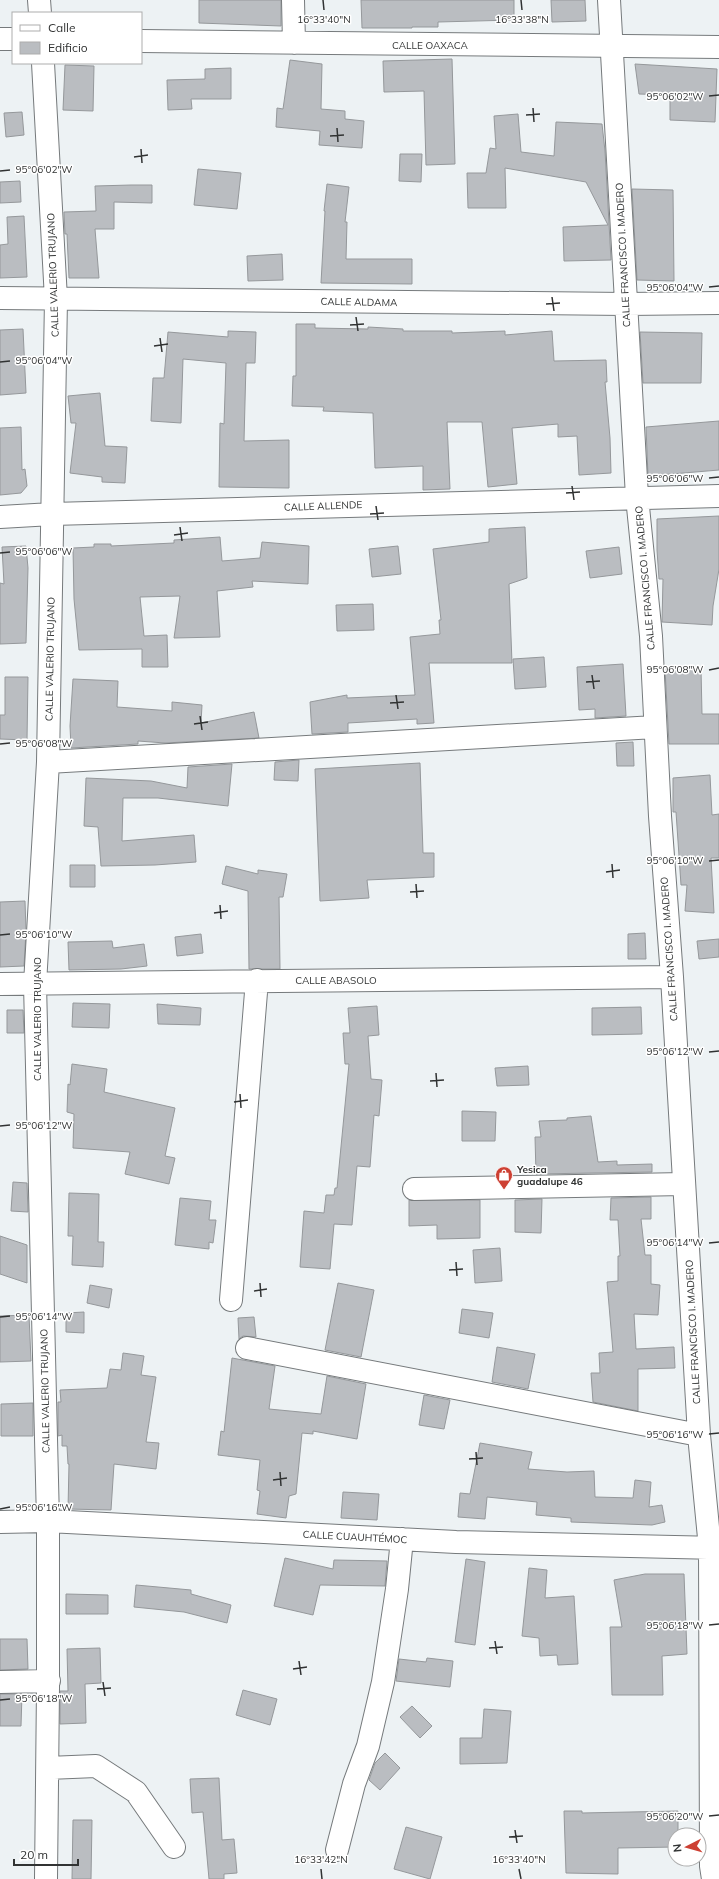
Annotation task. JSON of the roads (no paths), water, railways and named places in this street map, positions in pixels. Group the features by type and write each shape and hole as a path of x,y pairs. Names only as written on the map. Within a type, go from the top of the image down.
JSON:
{"street":[{"path":"39,0 40,12"},
{"path":"293,0 294,43"},
{"name":"CALLE FRANCISCO I. MADERO","path":"609,0 637,497 651,636 655,727 672,977 699,1435 714,1548 714,1871"},
{"path":"0,39 12,39"},
{"name":"CALLE OAXACA","path":"142,41 719,48"},
{"name":"CALLE VALERIO TRUJANO","path":"43,64 56,298 48,762 35,984 48,1521 48,1768 46,1879"},
{"name":"CALLE ALDAMA","path":"0,298 626,304 719,302"},
{"name":"CALLE ALLENDE","path":"0,517 52,514 637,497 719,496"},
{"path":"48,762 217,754 459,737 655,727"},
{"name":"CALLE ABASOLO","path":"0,984 257,980 672,977"},
{"path":"231,1300 257,980"},
{"path":"414,1189 684,1184"},
{"path":"247,1348 699,1435"},
{"name":"CALLE CUAUHTÉMOC","path":"0,1522 48,1521 402,1539 714,1548"},
{"path":"337,1850 354,1784 368,1746 383,1682 397,1589 402,1539"},
{"path":"0,1682 48,1681"},
{"path":"48,1768 96,1766 136,1792 174,1847"}],"place":[{"name":"Yesica guadalupe 46","path":"504,1190"}]}
